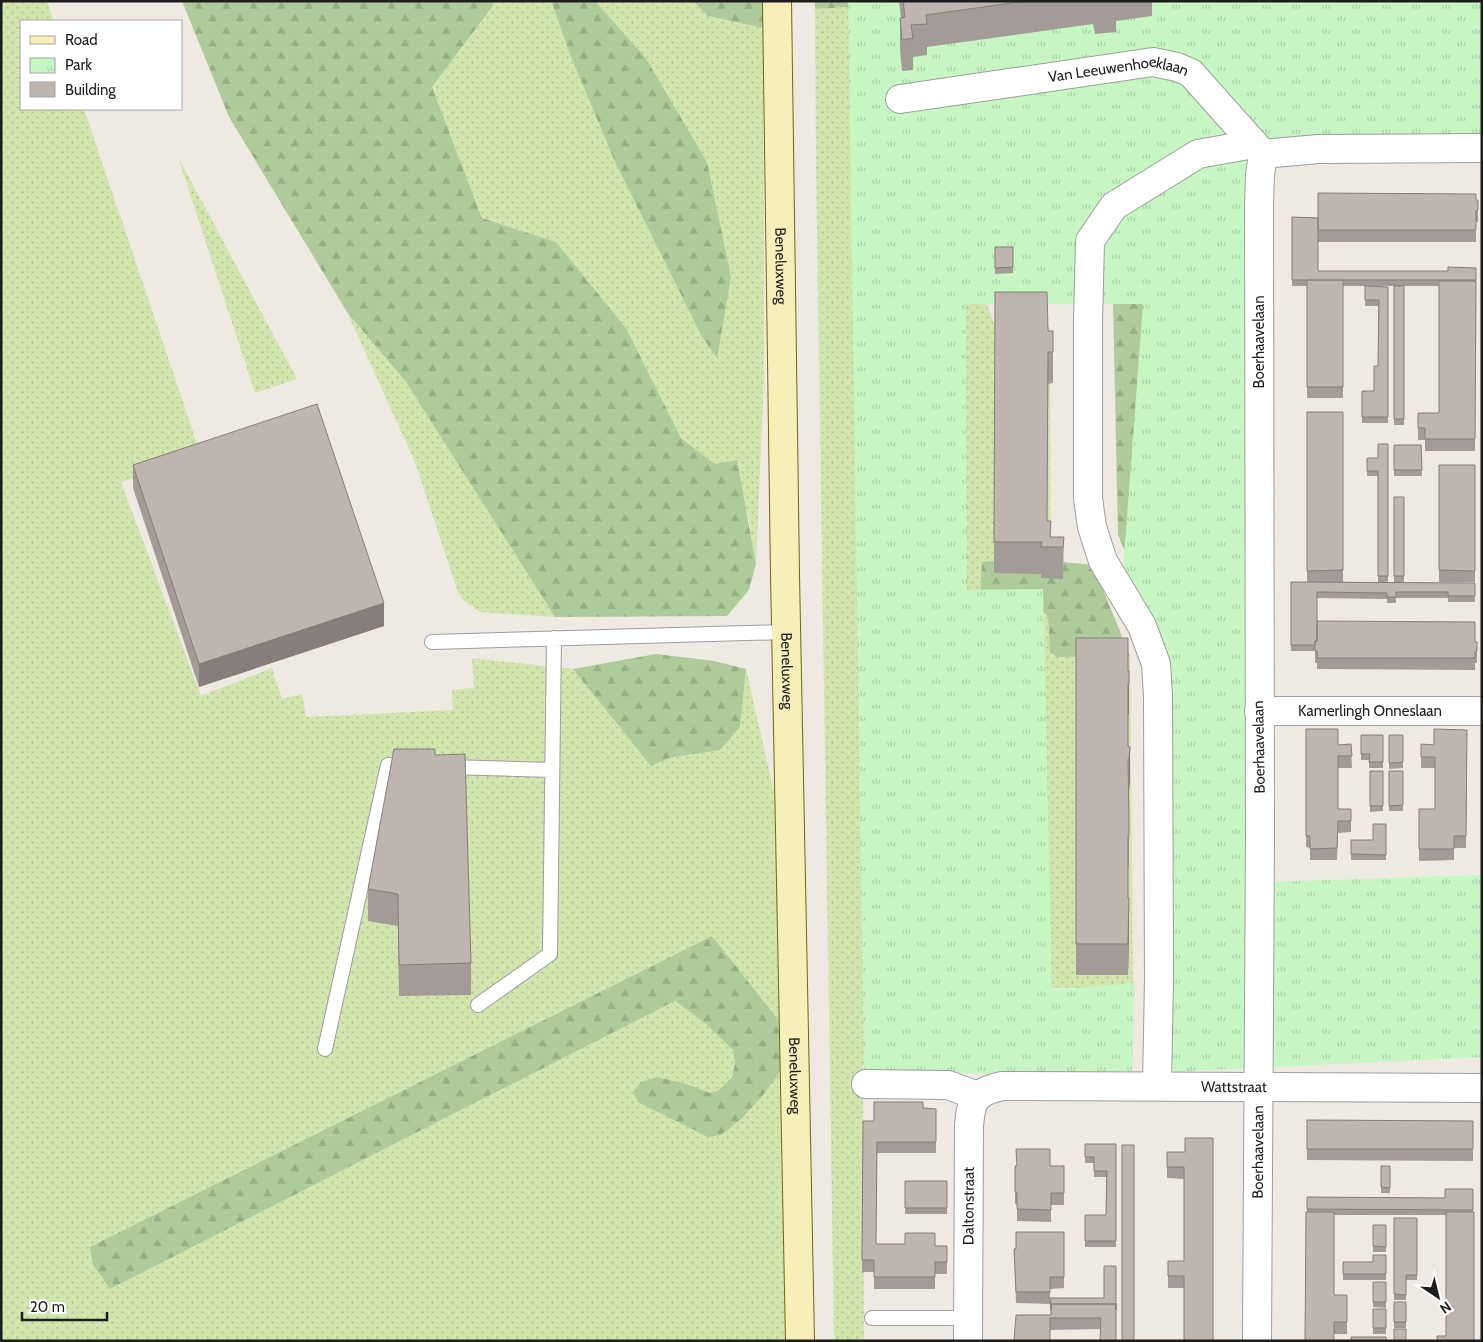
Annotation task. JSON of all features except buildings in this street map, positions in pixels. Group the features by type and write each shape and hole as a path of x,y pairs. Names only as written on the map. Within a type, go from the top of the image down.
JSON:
{"main road":[{"name":"Beneluxweg","path":"777,1 786,632 800,1341"}],"street":[{"name":"Van Leeuwenhoeklaan","path":"900,99 1153,62 1177,67 1191,73 1259,149"},
{"path":"1157,1086 1159,940 1158,696 1156,664 1142,626 1102,561 1092,527 1088,498 1090,241 1114,206 1198,154 1259,149 1482,148"},
{"name":"Boerhaavelaan","path":"1257,1341 1260,837 1259,149"},
{"name":"Kamerlingh Onneslaan","path":"1259,711 1482,711"},
{"path":"866,1084 948,1085 982,1093"},
{"name":"Wattstraat","path":"982,1093 1002,1086 1482,1088"},
{"name":"Daltonstraat","path":"968,1330 970,1109 982,1093"}],"lane":[{"path":"432,642 786,632"},
{"path":"478,1005 550,954 554,638"},
{"path":"325,1049 388,765 552,770"},
{"name":"Daltonstraat","path":"872,1318 968,1330"}],"green space":[{"path":"1,1 47,1 54,20 20,20 20,110 84,110 202,458 121,482 201,696 272,668 282,699 302,694 306,717 453,710 452,690 474,688 472,658 573,669 651,766 673,757 720,749 740,727 746,669 777,805 781,1023 712,936 91,1247 93,1265 110,1289 675,1001 720,1036 732,1049 735,1062 734,1069 728,1082 718,1091 706,1092 686,1084 721,1135 754,1104 782,1069 786,1341 1,1341"},
{"path":"182,1 492,1 493,6 432,87 482,218 556,242 626,328 681,438 715,464 737,460 756,564 749,590 727,616 555,617 406,382 347,312 229,117"},
{"path":"492,1 551,1 571,57 615,162 702,337 717,357 645,57 595,1 693,1 708,16 763,28 764,377 756,564 748,514 715,464 681,438 626,328 556,242 482,218 432,87 493,7"},
{"path":"551,1 595,1 645,57 707,162 731,277 717,358 702,337 615,162 571,57"},
{"path":"693,1 763,1 763,28 708,16"},
{"path":"815,1 880,1 881,5 815,9"},
{"path":"848,1 1482,1 1482,134 1258,147 1267,882 1482,875 1482,1057 1168,1072 1167,653 1123,570 1143,304 966,304 967,590 1043,589 1052,990 1135,983 1132,1074 864,1073"},
{"path":"881,5 995,327 1050,327 1051,561 1043,611 1048,617 1050,652 1057,657 1130,656 1133,988 1028,988 886,977 1133,1015 1133,1059 989,1067 863,1065 864,1341 834,1341 815,9"},
{"path":"178,157 297,379 255,393"},
{"path":"1159,200 1133,570 1118,535 1112,253"},
{"path":"347,312 406,382 555,617 480,612 463,600 458,592 415,462"},
{"path":"1051,561 1093,565 1130,656 1057,657 1050,652 1048,617 1043,611 979,609 982,562"},
{"path":"656,654 714,661 746,669 740,727 720,750 673,757 651,766 573,669"},
{"path":"712,936 781,1023 782,1069 763,1095 742,1118 721,1135 708,1137 638,1102 633,1092 641,1082 657,1077 686,1084 710,1093 718,1091 732,1077 735,1063 733,1050 706,1024 675,1001 110,1289 93,1265 90,1247"}]}
